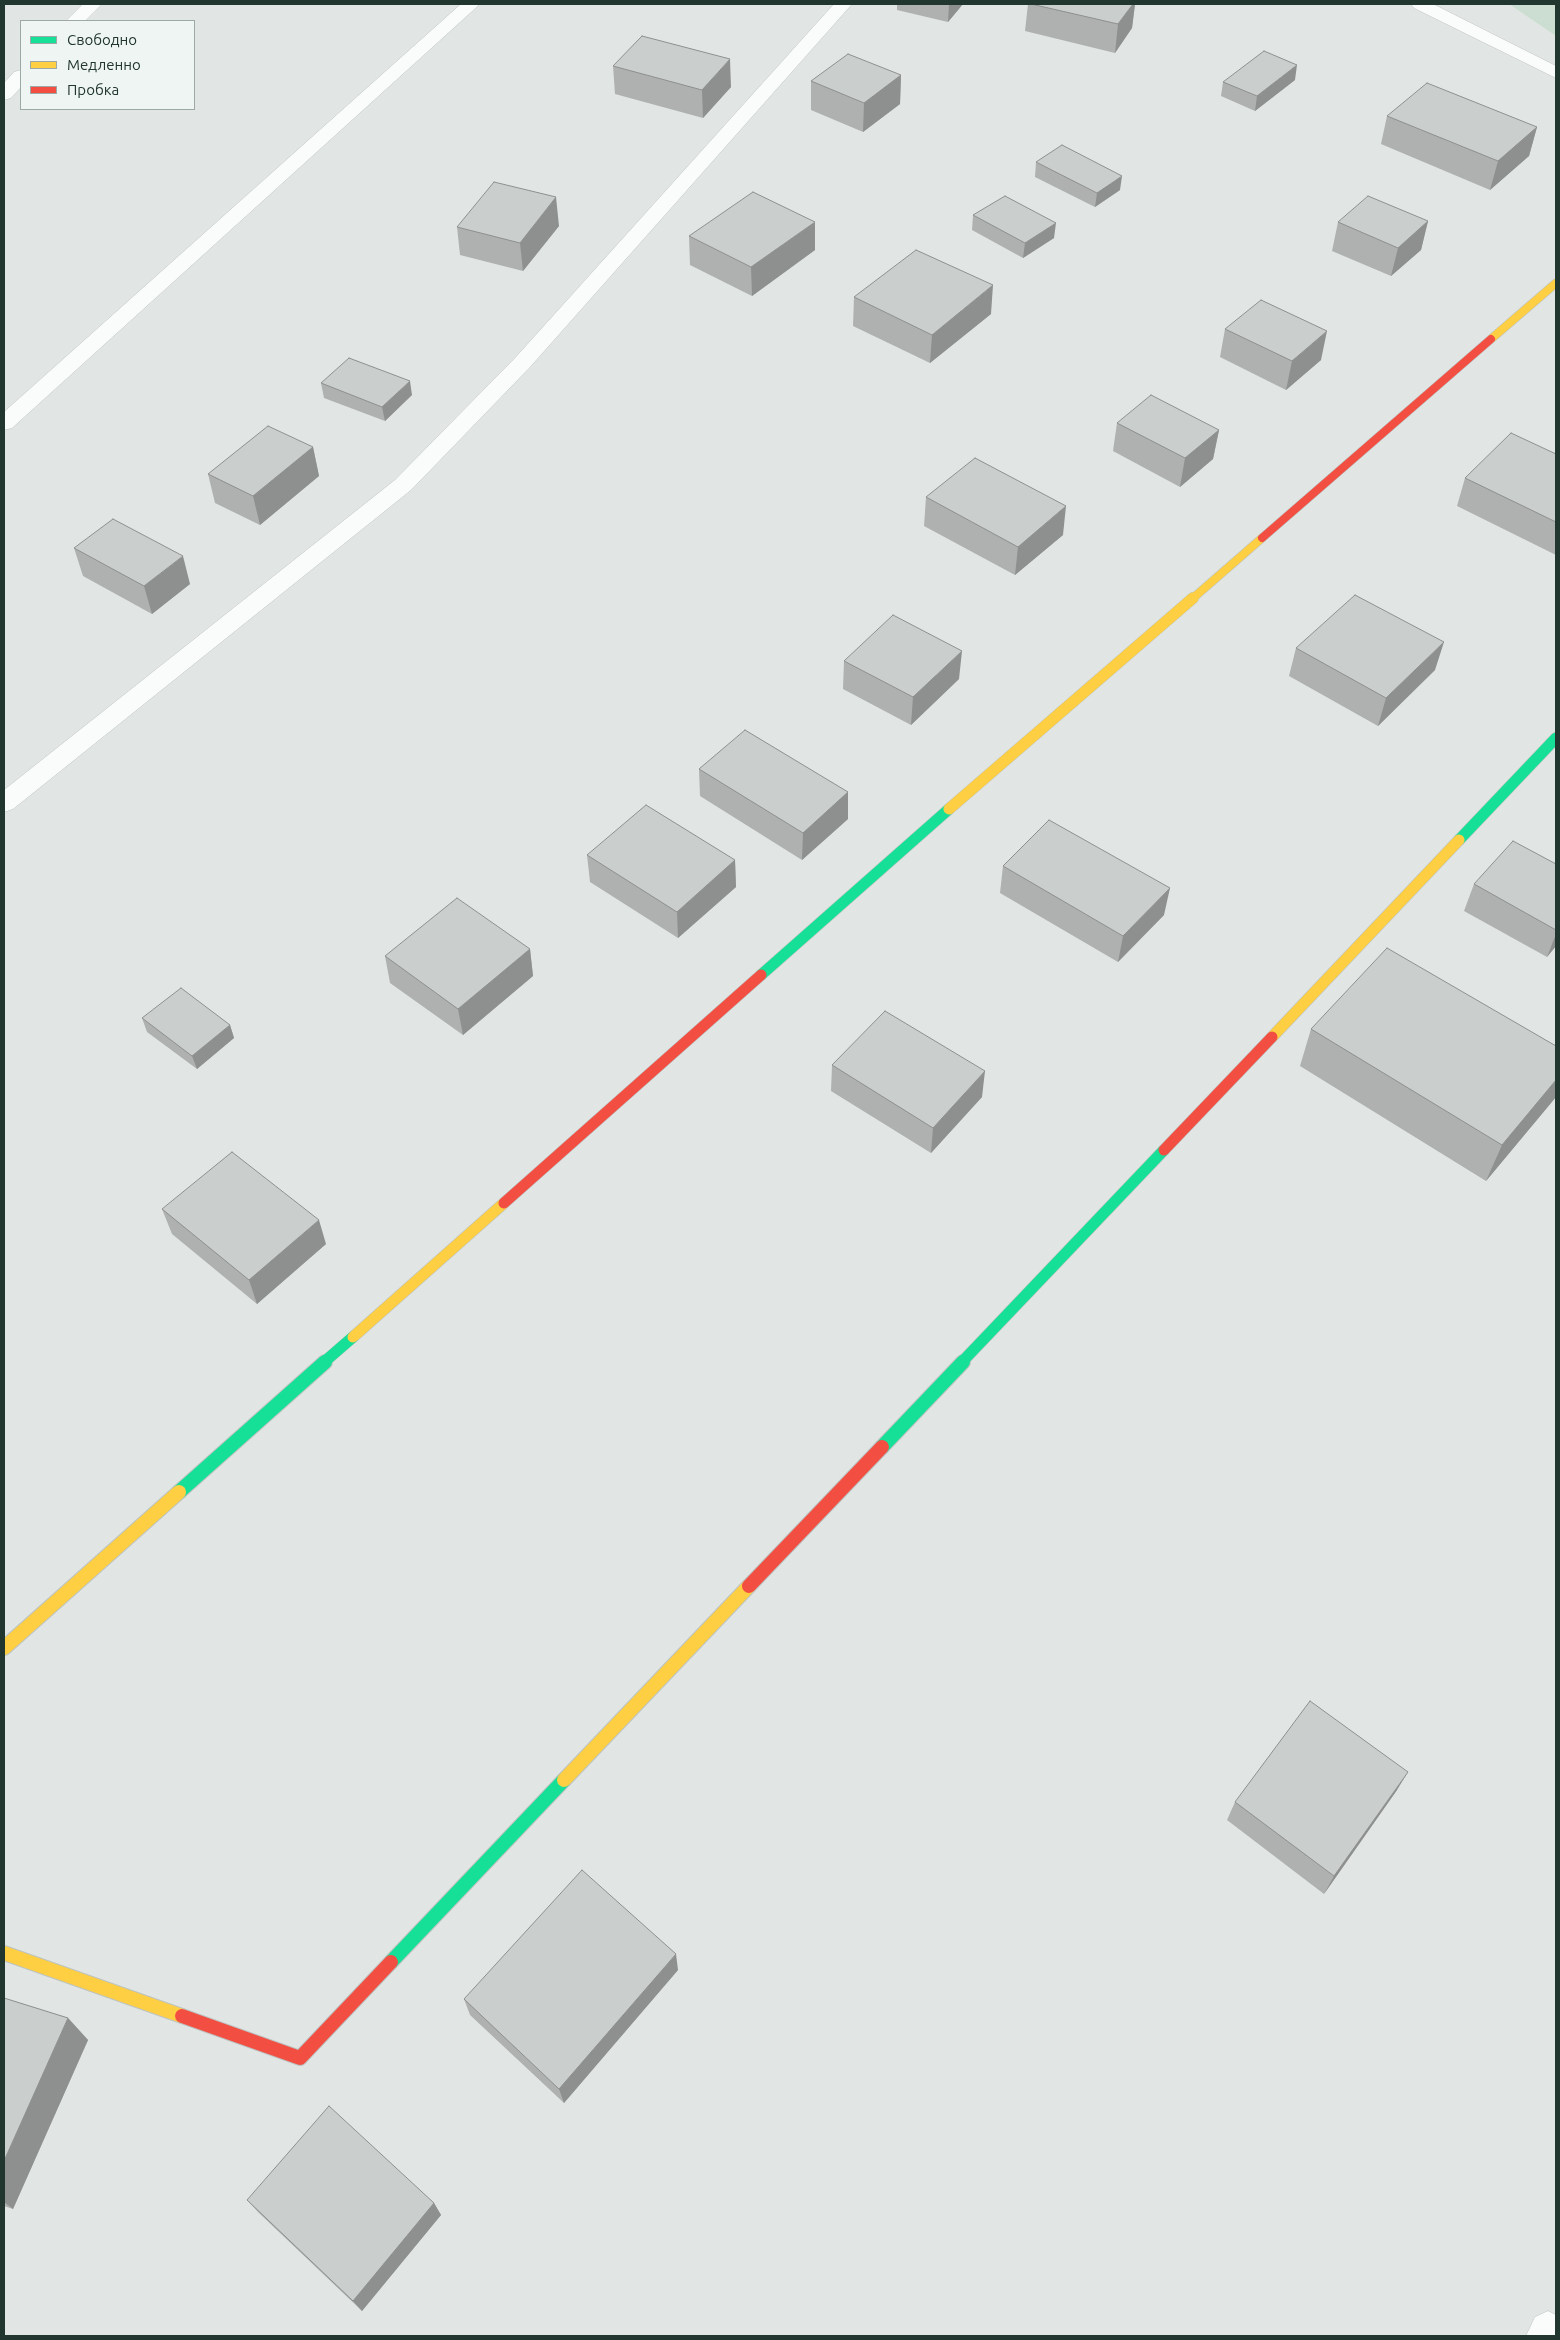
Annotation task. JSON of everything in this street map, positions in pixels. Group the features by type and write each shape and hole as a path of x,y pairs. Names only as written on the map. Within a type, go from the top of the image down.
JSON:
{"street":[{"path":"77,20 93,4"},
{"path":"4,423 471,4"},
{"path":"4,803 402,485 523,362 843,4"},
{"path":"1420,4 1556,73"},
{"path":"4,94 20,77"},
{"path":"4,1648 849,896 1556,283"},
{"path":"4,1953 300,2058 1556,738"}],"green space":[{"path":"1509,4 1556,4 1556,36"}],"building":[{"path":"1031,4 1133,4 1118,24"},
{"path":"642,36 730,59 702,90 613,66"},
{"path":"1264,51 1297,65 1257,96 1223,82"},
{"path":"848,54 901,75 864,103 811,81"},
{"path":"1427,83 1537,127 1498,161 1387,116"},
{"path":"1062,145 1122,176 1097,193 1036,162"},
{"path":"494,182 556,197 520,243 457,227"},
{"path":"753,192 815,222 751,267 689,236"},
{"path":"1005,196 1056,223 1025,243 973,215"},
{"path":"1368,196 1428,221 1398,248 1338,222"},
{"path":"916,250 993,285 932,335 854,297"},
{"path":"1261,300 1327,331 1292,361 1225,329"},
{"path":"349,358 410,381 382,407 321,383"},
{"path":"1151,395 1219,430 1185,458 1117,423"},
{"path":"268,426 313,447 253,496 208,474"},
{"path":"1511,433 1556,454 1556,522 1465,478"},
{"path":"975,458 1066,506 1018,547 926,497"},
{"path":"113,519 183,556 144,586 74,548"},
{"path":"1355,595 1444,642 1386,698 1296,648"},
{"path":"893,615 962,651 913,697 844,661"},
{"path":"745,730 848,792 803,833 699,769"},
{"path":"646,805 735,860 677,912 587,855"},
{"path":"1049,820 1170,888 1123,936 1003,866"},
{"path":"1513,841 1556,864 1556,930 1474,884"},
{"path":"457,898 530,949 458,1009 385,956"},
{"path":"1387,948 1556,1046 1556,1080 1502,1145 1311,1029"},
{"path":"181,988 230,1025 192,1056 142,1018"},
{"path":"885,1011 985,1071 933,1128 832,1065"},
{"path":"232,1152 319,1220 249,1280 162,1209"},
{"path":"1310,1701 1408,1772 1334,1876 1235,1802"},
{"path":"582,1870 676,1954 559,2089 464,1999"},
{"path":"4,1998 68,2018 4,2161"},
{"path":"329,2106 434,2203 353,2301 247,2200"}],"traffic: fast":[{"path":"1459,840 1556,738"},
{"path":"761,975 949,809"},
{"path":"882,1447 1164,1150"},
{"path":"179,1492 353,1337"},
{"path":"391,1962 564,1780"}],"traffic: slow":[{"path":"1491,339 1556,283"},
{"path":"949,809 1262,538"},
{"path":"1272,1037 1459,840"},
{"path":"353,1337 504,1203"},
{"path":"4,1648 179,1492"},
{"path":"564,1780 749,1586"},
{"path":"4,1953 182,2016"}],"traffic: jam":[{"path":"1262,538 1491,339"},
{"path":"504,1203 761,975"},
{"path":"1164,1150 1272,1037"},
{"path":"749,1586 882,1447"},
{"path":"182,2016 300,2058 391,1962"}]}
